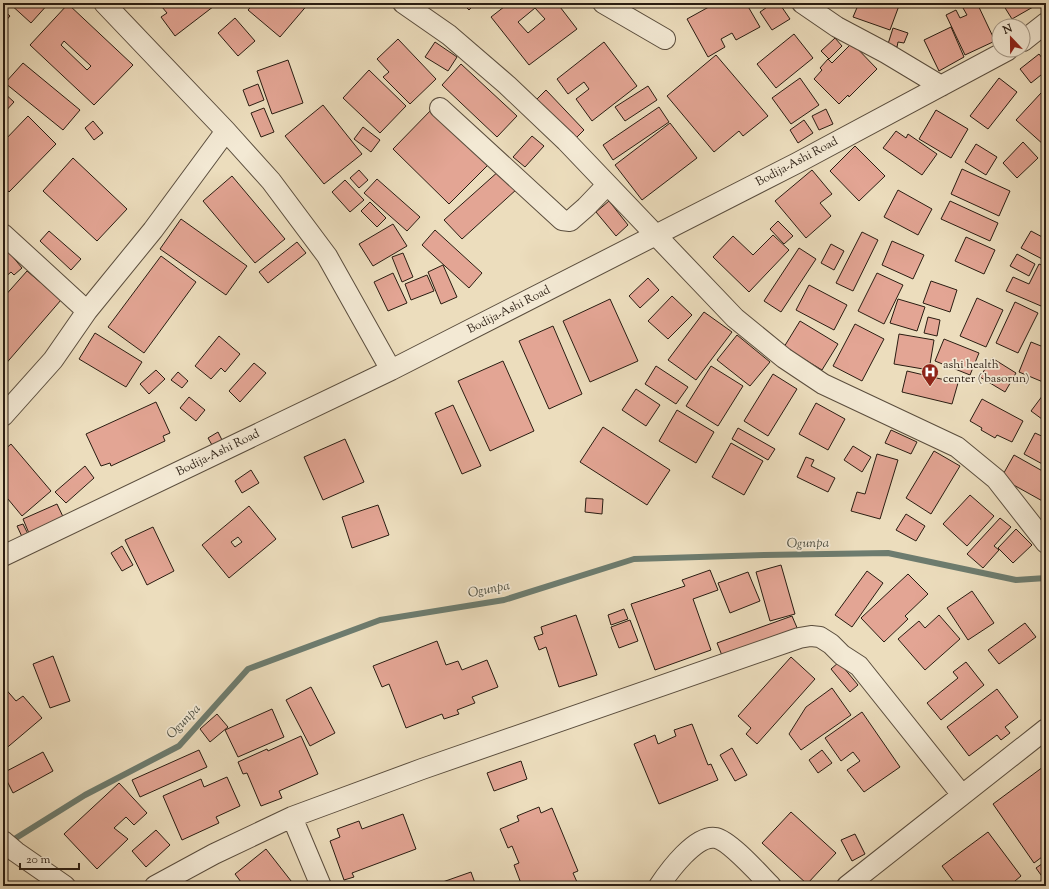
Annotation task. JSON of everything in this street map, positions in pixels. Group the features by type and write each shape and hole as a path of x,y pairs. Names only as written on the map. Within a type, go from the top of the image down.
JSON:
{"street":[{"path":"104,3 226,131 271,181 327,256 391,370"},
{"path":"403,3 449,35 494,73 566,141 735,318 784,358 823,384 957,447 996,479 1046,543"},
{"path":"604,3 665,39"},
{"path":"802,3 837,27 886,53 941,86"},
{"path":"1031,35 1046,23"},
{"name":"Bodija-Ashi Road","path":"4,554 391,370 798,163 993,58"},
{"path":"440,108 562,220 570,220 586,207 607,185"},
{"path":"3,416 53,360 87,311 152,230 226,131"},
{"path":"3,234 87,311"},
{"path":"155,886 214,854 292,817 467,753 799,638 811,636 820,637 831,644 842,655 859,666 962,795"},
{"path":"847,886 1046,729"},
{"path":"292,817 321,886"},
{"path":"660,886 672,867 691,848 708,838 717,838 727,843 771,886"},
{"path":"10,847 64,886"}],"building":[{"path":"9,3 49,3 31,23"},
{"path":"168,3 218,3 175,36 161,17 167,13 162,7"},
{"path":"254,3 309,3 280,37 248,10"},
{"path":"462,3 476,3 469,10"},
{"path":"509,3 557,3 577,29 529,65 491,17","holes":["535,8 545,19 528,33 518,22"]},
{"path":"716,3 746,3 760,27 736,40 732,33 721,39 725,47 708,57 687,19"},
{"path":"773,3 779,3 790,19 772,30 760,12"},
{"path":"859,3 900,3 890,30 853,17"},
{"path":"977,3 991,33 991,43 965,55 946,15 956,10 960,18 967,15 963,8"},
{"path":"1002,3 1040,3 1014,18 1011,18"},
{"path":"68,4 133,65 94,105 30,45","holes":["64,41 91,66 87,70 61,45"]},
{"path":"3,10 10,16 3,24"},
{"path":"235,18 255,41 238,56 218,33"},
{"path":"951,27 964,57 939,71 924,40"},
{"path":"893,28 908,33 904,43 898,42 897,47 888,44"},
{"path":"794,34 813,58 776,88 757,64"},
{"path":"835,38 842,46 829,59 821,51"},
{"path":"398,39 436,79 410,104 383,77 389,72 377,59"},
{"path":"435,42 457,57 448,71 425,57"},
{"path":"604,42 637,86 592,121 576,99 589,89 584,82 568,94 557,79"},
{"path":"852,43 877,69 849,97 848,95 839,104 814,79 822,70 820,68 828,59 832,63"},
{"path":"1039,54 1046,63 1046,71 1031,83 1020,69"},
{"path":"716,55 768,116 743,136 739,131 714,152 667,96"},
{"path":"288,60 303,103 272,114 257,71"},
{"path":"23,63 80,110 63,130 5,83"},
{"path":"461,64 517,116 497,137 442,85"},
{"path":"369,70 406,106 380,133 343,98"},
{"path":"800,78 819,105 791,124 772,98"},
{"path":"999,78 1017,92 988,129 970,116"},
{"path":"258,84 264,100 249,106 243,90"},
{"path":"648,86 657,100 625,121 615,107"},
{"path":"546,90 584,130 572,142 534,102"},
{"path":"3,92 14,102 3,114"},
{"path":"1041,93 1046,97 1046,143 1044,145 1016,120"},
{"path":"323,105 362,154 324,184 285,136"},
{"path":"434,107 490,163 449,204 393,149"},
{"path":"659,107 669,122 613,160 603,145"},
{"path":"264,108 274,132 261,137 251,113"},
{"path":"826,109 833,124 819,130 812,116"},
{"path":"936,110 968,129 951,158 919,139"},
{"path":"28,116 56,144 9,192 3,185 3,142"},
{"path":"804,120 813,133 798,143 790,130"},
{"path":"93,121 103,133 94,140 85,128"},
{"path":"670,123 697,158 642,200 615,165"},
{"path":"363,127 380,140 371,152 354,139"},
{"path":"896,131 906,138 908,134 937,154 922,175 883,148"},
{"path":"532,136 544,146 525,167 513,157"},
{"path":"1023,142 1038,158 1017,178 1003,163"},
{"path":"976,144 997,157 986,175 965,162"},
{"path":"855,146 885,176 859,201 830,171"},
{"path":"73,158 127,209 97,241 43,191"},
{"path":"962,169 1010,191 999,216 951,194"},
{"path":"359,170 368,180 359,188 350,178"},
{"path":"500,170 517,189 462,239 444,220"},
{"path":"812,170 832,194 820,203 831,216 806,238 775,201"},
{"path":"232,176 285,239 255,263 203,201"},
{"path":"377,179 420,217 407,231 364,193"},
{"path":"345,180 364,200 350,212 332,192"},
{"path":"898,190 932,209 918,235 884,217"},
{"path":"609,201 628,225 616,236 596,212"},
{"path":"950,201 998,223 990,241 941,219"},
{"path":"370,202 386,218 377,227 361,211"},
{"path":"181,219 247,266 226,295 160,249"},
{"path":"778,221 793,236 784,244 770,229"},
{"path":"393,224 407,246 373,266 359,244"},
{"path":"435,230 482,273 469,288 422,245"},
{"path":"49,231 81,259 71,270 40,241"},
{"path":"1031,231 1046,239 1046,261 1021,248"},
{"path":"862,232 878,240 853,291 836,283"},
{"path":"773,235 789,250 749,292 713,257 733,236 753,255"},
{"path":"966,237 995,250 984,274 955,261"},
{"path":"892,241 924,255 913,279 882,265"},
{"path":"297,242 306,253 268,283 259,272"},
{"path":"831,244 844,251 834,270 821,263"},
{"path":"799,248 816,259 781,312 764,301"},
{"path":"8,251 22,268 14,275 11,272 3,279 3,255"},
{"path":"403,253 413,277 402,282 392,257"},
{"path":"1017,254 1035,264 1029,276 1010,266"},
{"path":"161,256 196,282 144,353 108,327"},
{"path":"1039,264 1046,267 1046,296 1041,306 1006,291 1013,277 1029,284"},
{"path":"443,265 457,297 441,304 428,272"},
{"path":"27,271 61,300 3,367 3,298"},
{"path":"393,273 407,303 388,311 374,282"},
{"path":"877,273 903,285 884,324 858,311"},
{"path":"427,275 434,291 411,300 405,284"},
{"path":"648,278 659,290 640,308 629,296"},
{"path":"931,281 957,290 950,312 923,303"},
{"path":"809,285 847,305 834,330 796,310"},
{"path":"672,296 692,315 668,339 648,321"},
{"path":"977,298 1003,310 986,347 960,336"},
{"path":"610,299 638,361 590,382 563,321"},
{"path":"898,299 925,307 917,331 890,323"},
{"path":"1015,302 1038,313 1018,353 996,343"},
{"path":"704,312 732,332 696,380 668,360"},
{"path":"928,317 940,320 937,336 924,333"},
{"path":"800,321 838,344 822,370 784,347"},
{"path":"855,324 884,339 862,381 833,366"},
{"path":"553,326 582,394 549,409 519,341"},
{"path":"95,333 142,362 126,387 79,359"},
{"path":"899,334 934,340 929,370 894,364"},
{"path":"737,335 770,362 750,386 717,360"},
{"path":"219,336 240,354 225,372 221,368 211,379 195,366"},
{"path":"944,339 979,353 970,375 935,361"},
{"path":"1031,342 1046,348 1046,376 1043,382 1019,372"},
{"path":"992,358 1016,373 1005,392 980,377"},
{"path":"503,361 534,431 490,451 458,381"},
{"path":"254,363 266,373 240,402 229,391"},
{"path":"656,366 688,387 676,404 645,384"},
{"path":"711,366 743,386 718,426 686,406"},
{"path":"156,370 165,379 149,394 140,384"},
{"name":"ashi health center ( basorun)","path":"907,371 958,383 952,404 902,392"},
{"path":"178,372 188,381 182,388 171,380"},
{"path":"773,374 797,389 768,436 744,421"},
{"path":"636,389 660,405 646,426 622,410"},
{"path":"1046,391 1046,422 1031,411"},
{"path":"189,397 205,410 196,421 180,408"},
{"path":"982,399 1023,421 1012,442 997,435 995,438 981,430 982,428 970,421"},
{"path":"156,402 170,433 163,436 165,441 111,466 110,463 101,466 86,434"},
{"path":"816,403 845,419 828,450 799,434"},
{"path":"453,405 481,466 462,474 435,413"},
{"path":"677,410 714,432 696,463 659,441"},
{"path":"603,427 670,470 647,505 580,462"},
{"path":"738,428 775,449 768,460 732,439"},
{"path":"891,430 917,442 911,454 885,443"},
{"path":"218,432 222,440 212,445 208,438"},
{"path":"1035,433 1046,438 1046,466 1024,454"},
{"path":"345,439 364,482 323,500 304,457"},
{"path":"731,443 763,461 744,495 712,477"},
{"path":"11,444 51,491 22,516 3,493 3,451"},
{"path":"853,446 871,457 862,472 844,460"},
{"path":"934,451 960,466 931,514 906,498"},
{"path":"877,454 898,460 880,519 851,511 857,492 865,494"},
{"path":"1014,455 1046,473 1046,503 1001,478"},
{"path":"806,457 814,460 811,466 835,478 828,492 797,477"},
{"path":"85,466 94,478 66,503 55,492"},
{"path":"251,470 259,483 242,493 235,481"},
{"path":"970,495 994,516 967,546 943,524"},
{"path":"586,498 603,499 602,514 585,512"},
{"path":"57,504 66,523 31,538 23,519"},
{"path":"378,505 389,535 352,548 342,517"},
{"path":"249,506 276,539 229,578 202,545","holes":["238,537 242,542 235,547 231,542"]},
{"path":"906,514 925,526 916,541 896,530"},
{"path":"1000,518 1011,527 994,546 999,550 983,568 967,554"},
{"path":"23,524 30,538 24,541 17,526"},
{"path":"153,527 174,571 147,585 125,540"},
{"path":"1016,529 1032,545 1013,563 998,548"},
{"path":"122,546 133,565 122,571 111,553"},
{"path":"781,565 795,614 770,621 756,572"},
{"path":"710,570 718,590 693,599 711,650 655,670 631,604 685,586 682,580"},
{"path":"867,571 883,583 852,627 835,615"},
{"path":"748,572 760,601 730,613 718,583"},
{"path":"908,574 928,594 905,616 908,619 884,642 861,618"},
{"path":"972,591 994,623 968,640 947,608"},
{"path":"624,609 628,619 611,625 608,615"},
{"path":"576,615 597,675 559,687 546,647 539,650 534,637 543,634 541,627"},
{"path":"939,615 960,639 925,670 898,639 919,621 925,628"},
{"path":"792,616 798,630 723,658 717,643"},
{"path":"630,620 638,641 619,648 611,627"},
{"path":"1025,623 1036,637 999,664 988,650"},
{"path":"437,641 446,665 458,661 462,670 487,660 498,687 472,697 475,703 457,710 459,714 444,719 442,714 406,728 389,684 382,687 373,666"},
{"path":"53,656 70,701 50,708 33,664"},
{"path":"791,657 815,679 757,744 746,734 751,728 738,716"},
{"path":"839,662 858,685 850,692 831,669"},
{"path":"966,662 984,685 941,720 927,703 958,678 953,672"},
{"path":"3,686 16,701 23,696 42,718 3,751"},
{"path":"311,687 335,733 310,746 286,700"},
{"path":"832,688 851,715 801,750 789,734 806,707"},
{"path":"997,689 1018,717 1005,727 1010,733 1001,740 997,735 969,756 947,727"},
{"path":"272,709 284,737 238,757 225,730"},
{"path":"862,712 900,767 864,792 847,770 860,761 853,752 841,761 825,738"},
{"path":"217,714 228,727 210,742 200,729"},
{"path":"692,724 708,765 711,764 718,780 659,804 634,744 655,735 658,744 676,736 674,730"},
{"path":"301,736 318,774 279,791 282,798 261,806 247,773 243,774 238,762 267,749 268,751"},
{"path":"732,748 747,775 735,781 720,755"},
{"path":"199,750 207,767 140,797 132,780"},
{"path":"822,750 832,763 818,773 809,760"},
{"path":"43,752 53,771 13,793 3,773"},
{"path":"521,761 527,779 494,791 487,773"},
{"path":"1043,767 1046,770 1046,854 1034,863 993,804"},
{"path":"227,777 240,806 216,817 219,823 182,840 163,796 201,779 204,787"},
{"path":"119,783 147,813 134,825 126,817 114,828 128,839 97,869 64,834"},
{"path":"539,807 541,813 552,808 578,871 573,873 577,882 569,886 522,886 514,865 519,863 512,846 508,848 500,829 519,821 517,816"},
{"path":"791,812 836,853 807,884 762,843"},
{"path":"403,814 416,849 352,873 354,877 344,880 330,841 340,837 337,829 359,821 362,829"},
{"path":"156,830 170,845 146,867 132,851"},
{"path":"988,832 1021,876 1009,886 957,886 942,866"},
{"path":"855,834 865,854 852,861 841,840"},
{"path":"266,849 295,886 244,886 235,874"},
{"path":"1046,861 1046,882 1036,868"},
{"path":"471,872 476,886 438,886 437,884"}],"waterway":[{"name":"Ogunpa","path":"3,854 16,838 85,795 179,746 248,669 380,620 504,600 634,559 888,553 1016,580 1046,578"}],"place":[{"name":"ashi health center ( basorun)","path":"930,387"}]}
